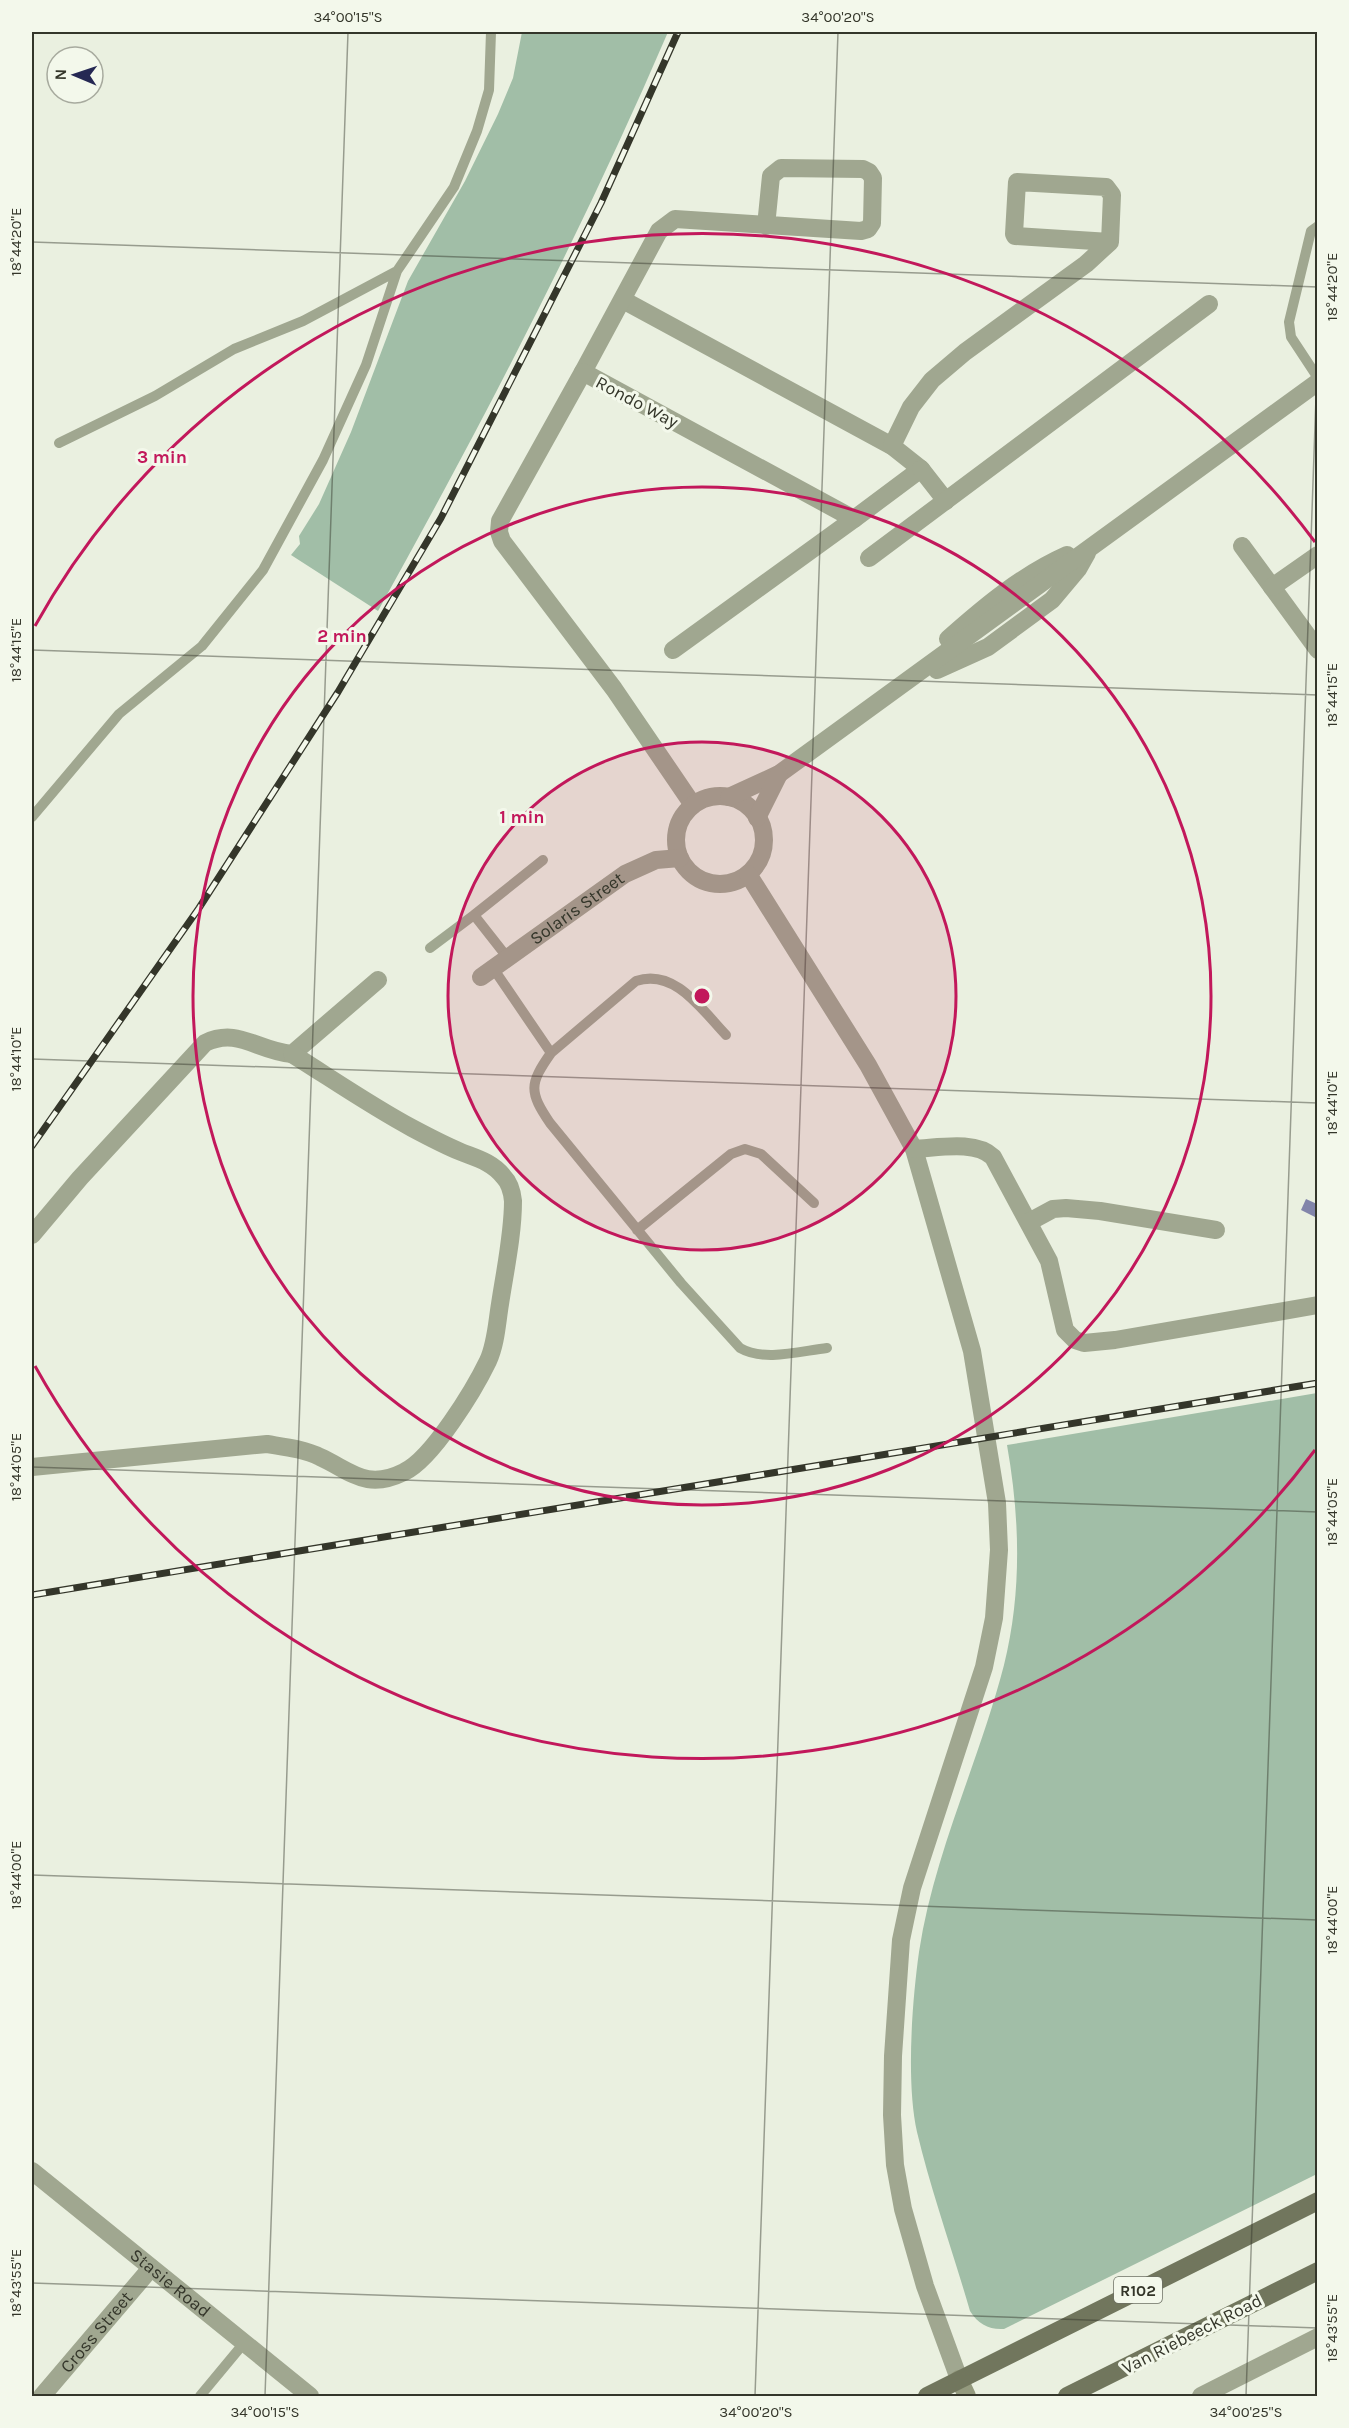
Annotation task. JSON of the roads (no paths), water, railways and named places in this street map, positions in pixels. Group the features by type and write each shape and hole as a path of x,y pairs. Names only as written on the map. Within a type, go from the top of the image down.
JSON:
{"main road":[{"name":"R102","path":"927,2397 1317,2201"},
{"name":"Van Riebeeck Road","path":"1067,2397 1317,2271"}],"street":[{"path":"583,372 659,231 675,219 766,226 861,231 868,229 873,223 873,178 863,169 780,168 771,176 766,226"},
{"path":"892,446 910,407 932,380 965,352 1086,264 1110,242 1112,195 1106,187 1017,182 1015,236 1110,242"},
{"path":"623,300 892,446 921,469 946,501"},
{"path":"868,558 1209,304"},
{"name":"Rondo Way","path":"693,805 614,689 502,541 499,532 500,521 583,372 854,519"},
{"path":"729,797 779,774 907,680 945,655 1317,380"},
{"path":"673,650 921,469"},
{"path":"1242,546 1317,650"},
{"path":"1272,587 1317,555"},
{"path":"758,818 779,774"},
{"path":"714,796 729,797 746,804 758,818 764,833 764,845 756,866 748,874 738,880 716,884 694,876 680,858 677,846 679,824 693,805 714,796"},
{"name":"Solaris Street","path":"494,967 625,874 656,861 680,858"},
{"path":"748,874 868,1065 914,1149 972,1351 997,1503 999,1550 994,1618 984,1667 912,1888 902,1940 896,1998 892,2115 895,2165 903,2209 925,2286 967,2397"},
{"path":"292,1054 378,980"},
{"path":"32,1235 80,1178 205,1042 219,1036 235,1036 269,1050 292,1054 410,1127 491,1165 503,1175 511,1187 513,1201 507,1253 489,1360 472,1390 422,1460 404,1472 387,1478 369,1479 353,1476 320,1457 301,1450 267,1444 32,1467"},
{"path":"914,1149 985,1149 993,1157 1049,1261 1065,1330 1075,1340 1084,1342 1116,1340 1317,1305"},
{"path":"1029,1221 1053,1209 1066,1208 1100,1211 1216,1230"},
{"name":"Stasie Road","path":"32,2171 310,2397"},
{"name":"Cross Street","path":"42,2397 151,2268"},
{"path":"1201,2397 1317,2337"}],"lane":[{"path":"32,817 119,714 202,646 263,570 323,460 366,365 397,271 454,187 477,131 489,90 491,32"},
{"path":"1317,226 1311,231 1289,322 1291,337 1317,380"},
{"path":"59,442 155,396 234,349 303,321 397,271"},
{"path":"430,948 543,860"},
{"path":"474,915 494,967 551,1053"},
{"path":"726,1035 686,992 663,980 646,977 636,981 551,1053 540,1068 533,1093 538,1106 637,1230 740,1348 749,1353 758,1354 827,1348"},
{"path":"637,1230 731,1154 745,1149 760,1154 814,1203"},
{"path":"200,2397 244,2343"}],"water":[{"path":"1306,1199 1317,1204 1317,1218 1301,1210"}],"railway":[{"path":"32,1146 199,908 338,692 441,518 601,203 678,32"},
{"path":"32,1595 1318,1383"}]}
